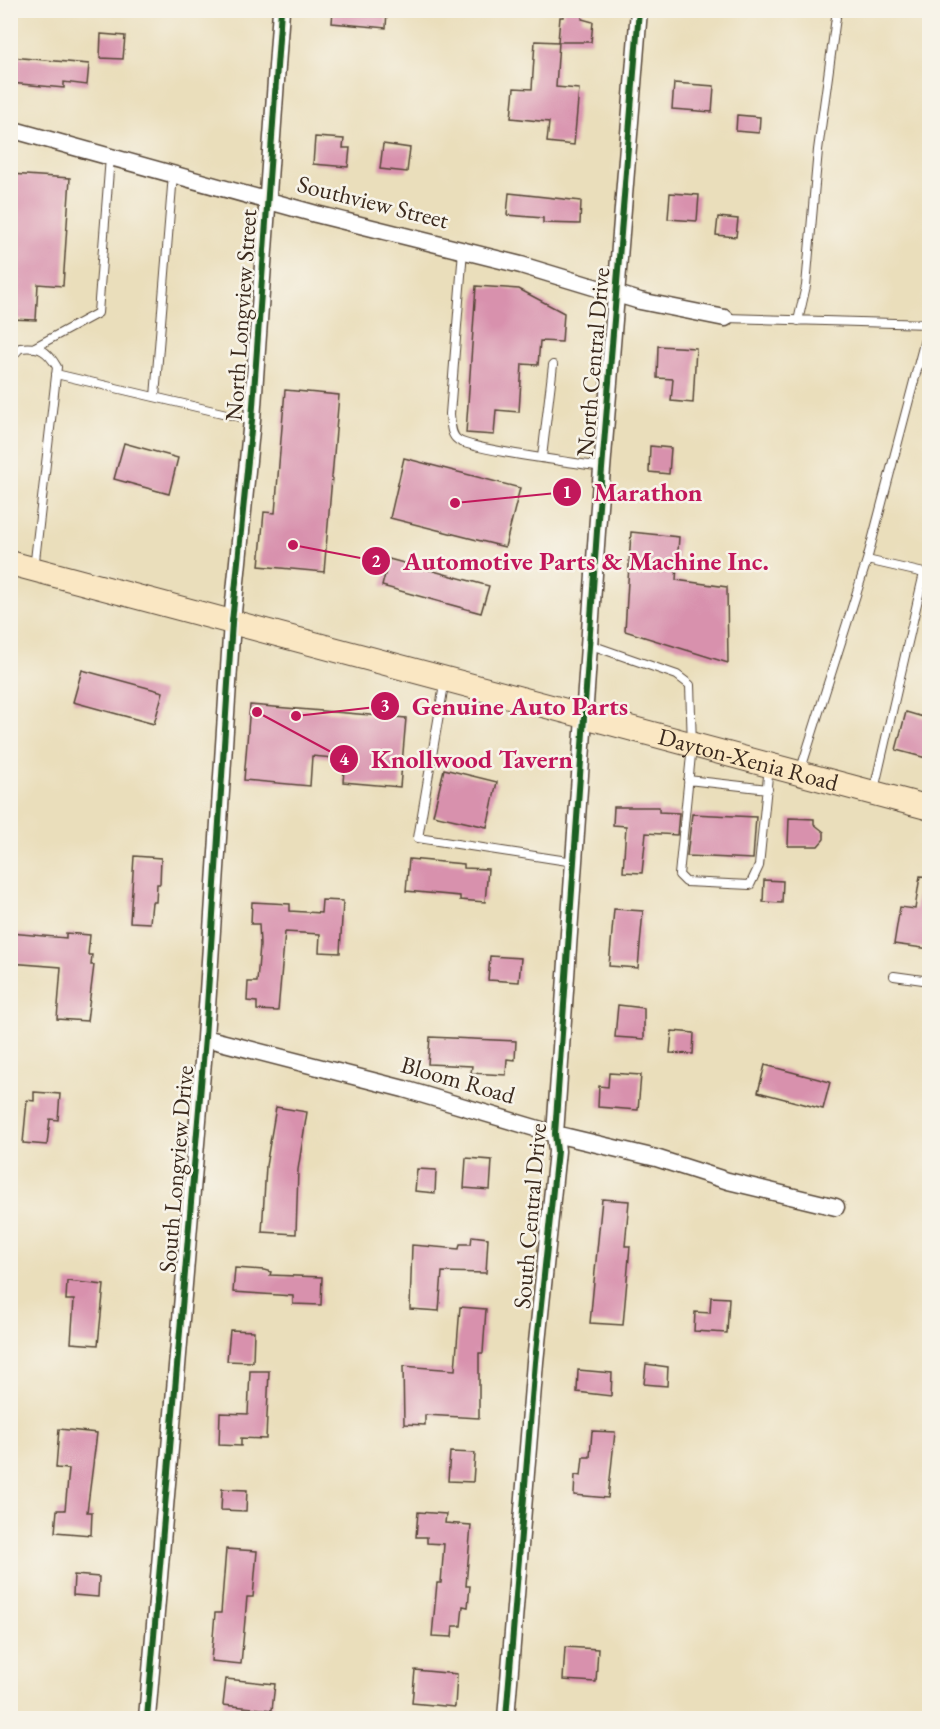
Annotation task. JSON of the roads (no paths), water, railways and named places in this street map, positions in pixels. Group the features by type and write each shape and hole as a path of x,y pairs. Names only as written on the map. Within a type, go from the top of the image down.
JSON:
{"main road":[{"name":"Dayton-Xenia Road","path":"10,563 692,745 768,777 799,774 930,808"}],"street":[{"name":"North Longview Street","path":"232,622 252,420 281,10"},
{"name":"North Central Drive","path":"586,717 602,467 639,10"},
{"name":"Southview Street","path":"10,129 267,200 463,250 640,301 725,318"},
{"name":"South Longview Drive","path":"147,1719 205,1038 232,622"},
{"name":"South Central Drive","path":"506,1719 535,1362 557,1151 555,1134 586,717"},
{"name":"Bloom Road","path":"205,1038 404,1089 555,1134 836,1207"}],"lane":[{"path":"798,321 806,285 819,150 837,10"},
{"path":"35,347 98,313 110,157"},
{"path":"155,398 173,174"},
{"path":"463,250 455,320 450,414 452,430 458,440 479,447 602,467"},
{"path":"725,318 929,324 867,560 799,774"},
{"path":"10,359 20,348 35,347 49,352 57,367 34,569"},
{"path":"542,457 553,365"},
{"path":"56,374 252,420"},
{"path":"867,560 924,573 874,794"},
{"path":"591,645 678,675 690,685 692,745 688,780 679,875 687,882 750,885 759,866 768,777 688,780"},
{"path":"445,679 418,838 574,862"},
{"path":"894,976 930,981"}],"place":[{"name":"Marathon","path":"455,503"},
{"name":"Automotive Parts & Machine Inc.","path":"293,545"},
{"name":"Knollwood Tavern","path":"257,712"},
{"name":"Genuine Auto Parts","path":"296,716"}]}
